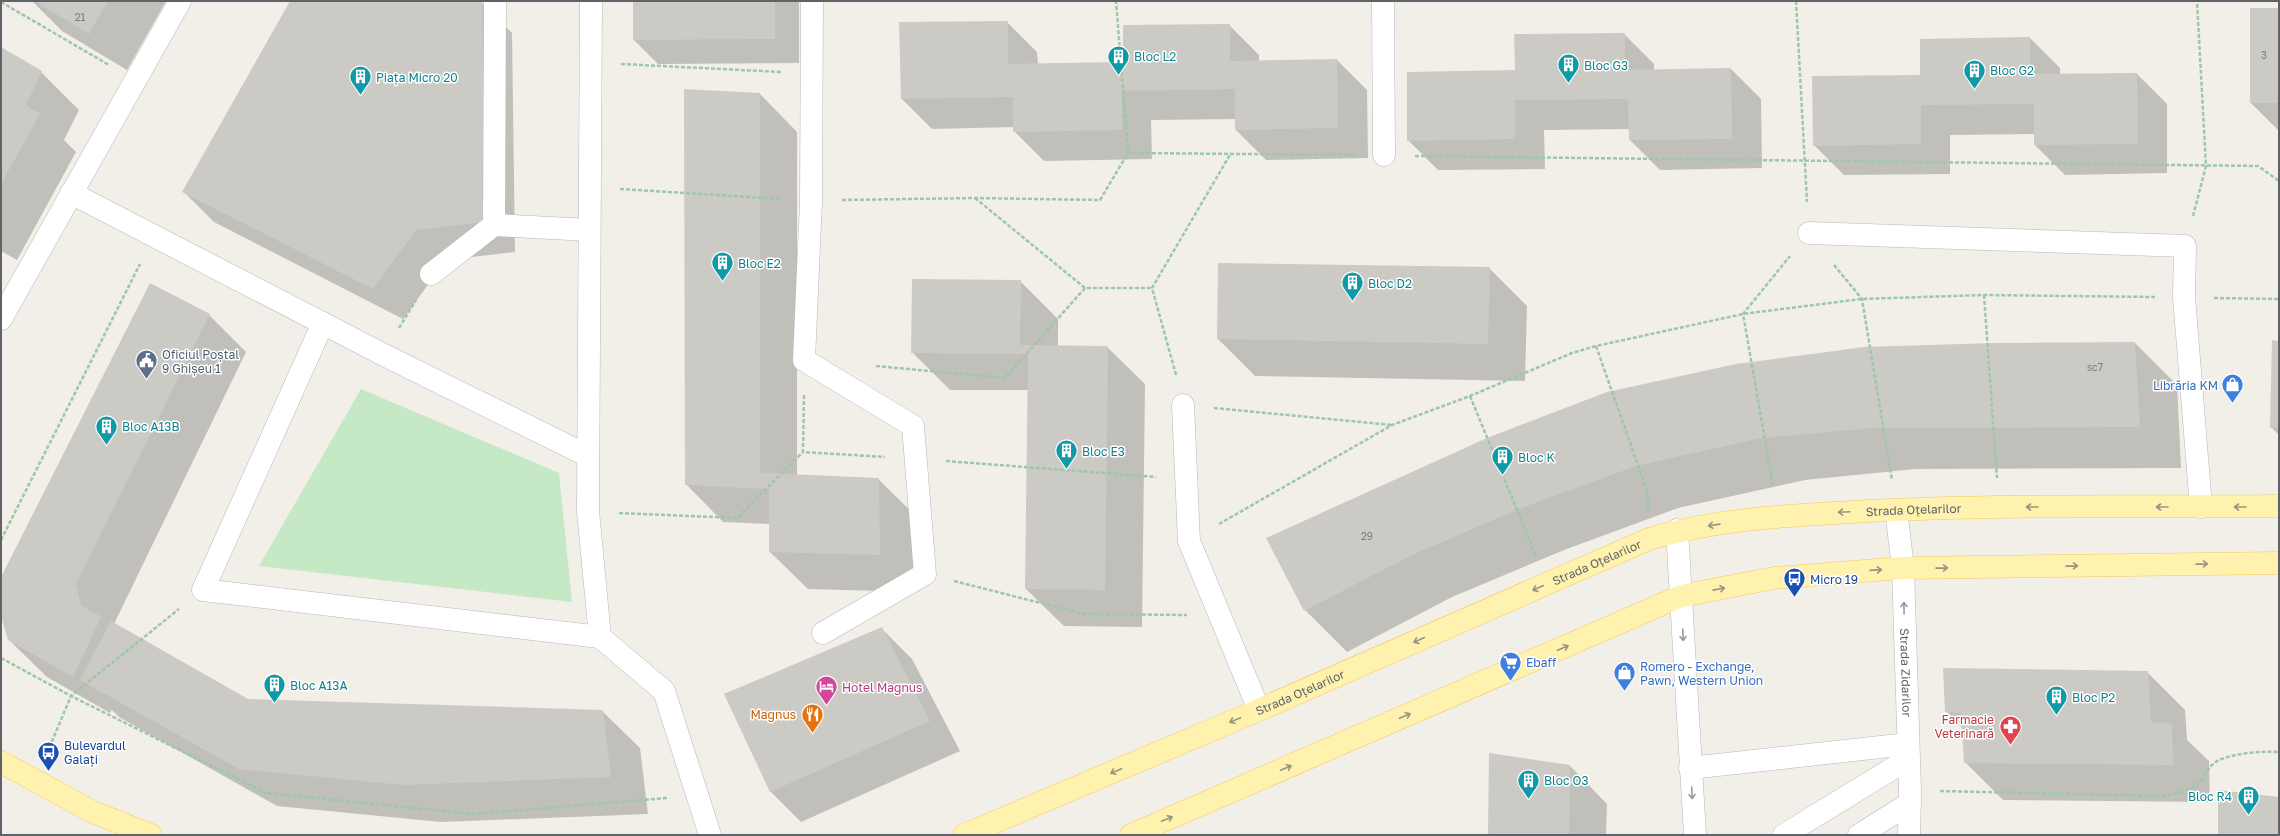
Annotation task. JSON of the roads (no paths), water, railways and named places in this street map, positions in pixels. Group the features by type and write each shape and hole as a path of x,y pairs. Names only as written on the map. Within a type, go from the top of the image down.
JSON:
{"main road":[{"name":"Strada Oțelarilor","path":"964,835 1259,710 1548,584 1649,538 1677,530 1778,516 1896,510 1999,507 2279,506"},
{"path":"1131,835 1681,596 1774,578 1903,568 2279,563"},
{"path":"1,762 93,812 124,835"},
{"path":"93,812 151,835"}],"street":[{"path":"1,319 180,1"},
{"path":"494,225 495,1"},
{"path":"592,1 590,62 588,511 600,637"},
{"path":"812,1 811,201 804,360 913,426 925,574 823,633"},
{"path":"1383,1 1384,155"},
{"path":"71,193 384,355 588,456"},
{"path":"431,274 494,225 589,230"},
{"path":"1809,233 2185,246 2184,297 2201,507"},
{"path":"323,323 203,590 600,637 664,690 696,796 710,835"},
{"path":"1183,405 1189,541 1222,615 1259,710"},
{"name":"Strada Zidarilor","path":"1896,510 1903,568 1910,796 1909,835"},
{"path":"1677,530 1695,835"},
{"path":"1690,768 1908,752"},
{"path":"1784,835 1908,752"},
{"path":"1859,835 1910,796"}],"place":[{"name":"Bloc L2","path":"1119,76"},
{"name":"Bloc G3","path":"1569,84"},
{"name":"Bloc G2","path":"1975,90"},
{"name":"Piața Micro 20","path":"360,96"},
{"name":"Bloc E2","path":"722,282"},
{"name":"Bloc D2","path":"1353,302"},
{"name":"Oficiul Poștal 9 Ghișeu 1","path":"147,380"},
{"name":"Librăria KM","path":"2233,404"},
{"name":"Bloc A13B","path":"106,446"},
{"name":"Bloc E3","path":"1066,470"},
{"name":"Bloc K","path":"1503,476"},
{"name":"Micro 19","path":"1795,598"},
{"name":"Ebaff","path":"1511,682"},
{"name":"Romero - Exchange, Pawn, Western Union","path":"1624,692"},
{"name":"Bloc A13A","path":"275,704"},
{"name":"Hotel Magnus","path":"827,706"},
{"name":"Bloc P2","path":"2056,716"},
{"name":"Magnus","path":"812,734"},
{"name":"Farmacie Veterinară","path":"2010,746"},
{"name":"Bulevardul Galați","path":"48,772"},
{"name":"Bloc O3","path":"1529,800"},
{"name":"Bloc R4","path":"2248,816"}]}
